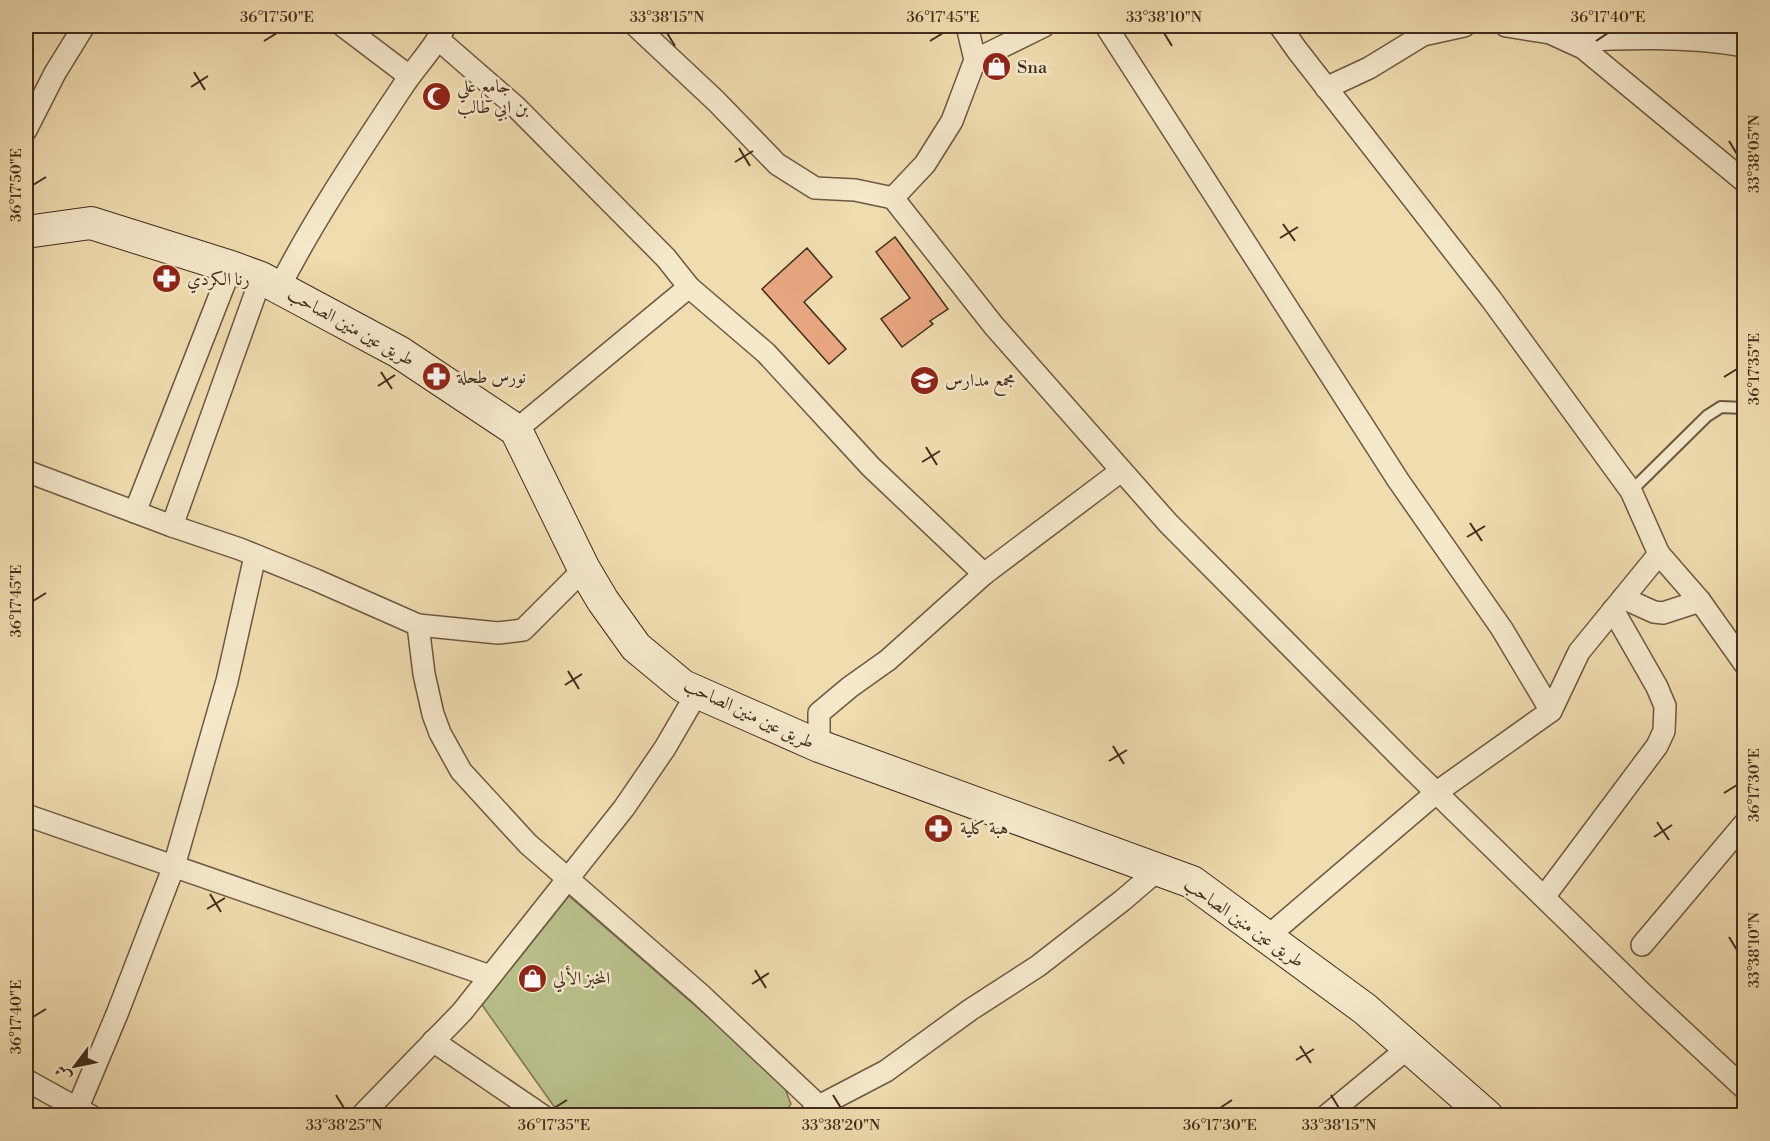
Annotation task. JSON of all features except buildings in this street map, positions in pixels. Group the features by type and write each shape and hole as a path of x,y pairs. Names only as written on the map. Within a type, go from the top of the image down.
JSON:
{"main road":[{"name":"طريق عين منين الصاحب","path":"26,232 92,224 231,267 270,283 399,352 516,430 584,569 603,601 636,647 683,686 819,746 1192,882 1365,1009 1478,1108"}],"street":[{"path":"26,130 55,73 84,26"},
{"path":"343,26 409,76"},
{"path":"636,26 716,101 777,164 815,188 855,190 893,198 994,326 1168,523 1544,897 1644,995 1744,1088"},
{"path":"893,198 924,164 952,121 975,60 967,26"},
{"path":"975,60 1044,26"},
{"path":"1106,26 1398,480 1502,629 1551,711"},
{"path":"1280,26 1491,299 1631,491 1659,554 1700,601 1744,663"},
{"path":"1326,88 1369,68 1423,35 1464,26"},
{"path":"1506,26 1555,33 1717,41 1744,46"},
{"path":"172,526 270,283 303,241 409,76 442,32 666,258 689,287 766,353 871,467 984,574"},
{"path":"1555,33 1583,48 1744,181"},
{"path":"135,512 231,267"},
{"path":"516,430 689,287"},
{"path":"26,471 255,556 418,626 498,633 523,630 584,569"},
{"path":"819,746 819,713 888,660 984,574 1121,471"},
{"path":"1267,937 1437,792 1551,711 1580,651 1659,554"},
{"path":"26,1080 84,1111 117,1014 174,866 227,681 255,556"},
{"path":"1618,604 1663,613 1700,601"},
{"path":"1544,897 1657,746 1664,731 1665,706 1618,604"},
{"path":"418,626 424,674 433,714 448,750 461,771 528,844 700,994 818,1112 886,1071 969,1010 1038,966 1158,870"},
{"path":"361,1116 462,1012 624,808 665,748 697,693"},
{"path":"26,815 490,976"},
{"path":"1642,945 1744,824"},
{"path":"433,1041 543,1116"},
{"path":"1326,1116 1408,1048"},
{"path":"1478,1108 1504,1116"}],"lane":[{"path":"1631,491 1707,416 1721,407 1744,408"}],"green space":[{"path":"569,896 782,1081 791,1104 783,1115 560,1115 482,1005"}],"place":[{"name":"Sna","path":"996,67"},
{"name":"جامع علي بن ابي طالب","path":"436,96"},
{"name":"رنا الكردي","path":"166,279"},
{"name":"نورس طحلة","path":"436,377"},
{"name":"مجمع مدارس","path":"924,380"},
{"name":"هبة كلية","path":"939,828"},
{"name":"المخبز الألي","path":"532,978"}]}
